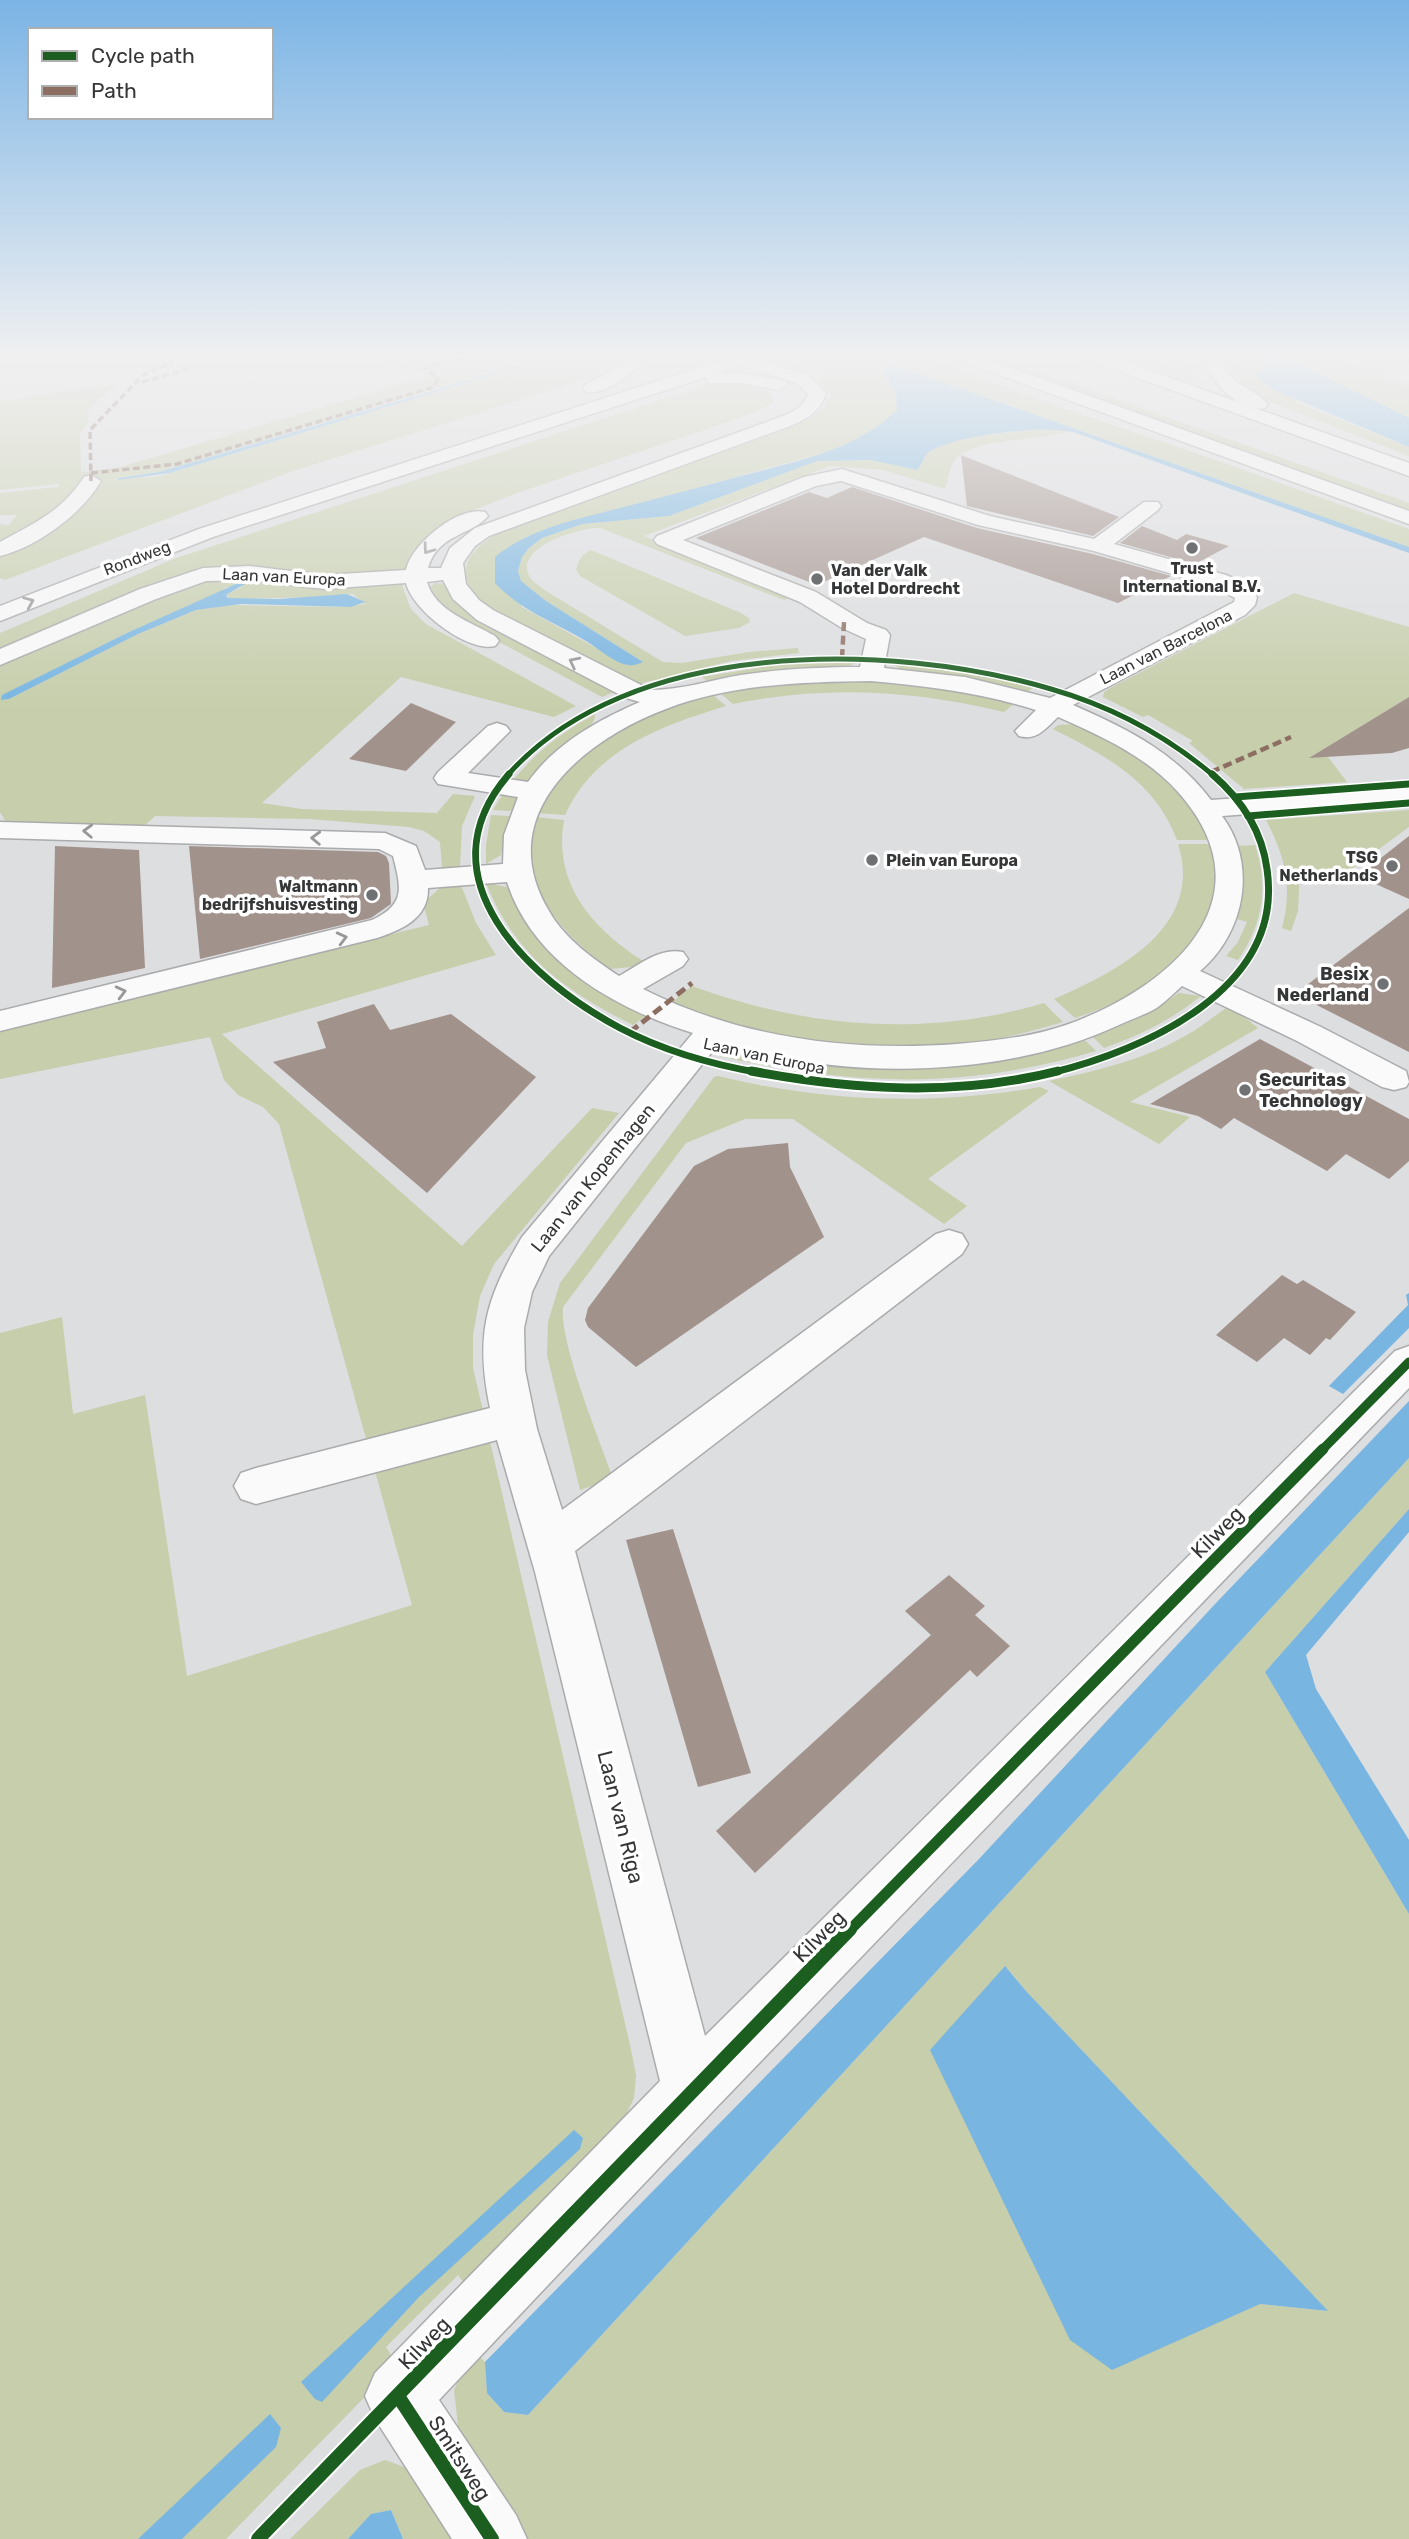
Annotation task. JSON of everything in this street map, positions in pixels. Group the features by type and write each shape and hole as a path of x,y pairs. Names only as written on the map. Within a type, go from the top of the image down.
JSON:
{"main road":[{"name":"Rondweg","path":"0,614 206,533 390,473"},
{"path":"519,659 430,606 420,592 416,577 425,550 436,538 455,526 601,473"},
{"path":"451,574 458,552 482,532 640,473"},
{"path":"1286,473 1409,518"},
{"name":"Rondweg","path":"111,548 325,475"},
{"path":"871,674 878,635 850,625 816,601 664,540 811,481 837,475 985,521 1098,546 1151,506"},
{"path":"0,550 66,513 83,498 92,481"},
{"name":"Laan van Barcelona","path":"1054,707 1237,610 1245,601 1239,589 1226,583 1098,546"},
{"name":"Laan van Europa","path":"0,658 156,590 202,575 248,573 324,582 451,574 454,587 465,600 497,622 635,693 657,698 681,696 769,678 871,674 958,683 1054,707 1094,724 1141,750 1177,777 1205,809 1216,827 1227,857 1229,892 1222,919 1212,938 1182,974 1131,1008 1079,1030 1033,1043 961,1055 877,1058 759,1043 679,1019 618,990 579,963 554,939 531,908 518,872 516,846 519,827 535,791 561,761 598,732 631,715 681,696"},
{"path":"579,692 603,706 606,712 606,722 598,732"},
{"path":"1028,731 1054,707"},
{"path":"496,731 447,778 535,791"},
{"path":"1205,809 1409,794"},
{"path":"0,830 376,840 394,844 407,852 414,898 411,908 401,918 381,927 0,1021"},
{"path":"412,880 518,872"},
{"path":"618,990 672,959"},
{"path":"1182,974 1308,1034 1394,1079"},
{"name":"Laan van Kopenhagen","path":"550,1544 514,1419 503,1341 505,1310 516,1280 535,1247 712,1031"},
{"path":"550,1544 949,1244"},
{"name":"Kilweg","path":"398,2396 691,2091 1409,1362"},
{"path":"256,1486 514,1419"},
{"name":"Laan van Riga","path":"550,1544 691,2091"},
{"name":"Smitsweg","path":"398,2396 492,2539"}],"green space":[{"path":"0,473 149,473 119,478 157,477 169,473 286,473 5,580 0,578 0,552 76,511 102,484 83,484 72,499 0,545 0,524 9,525 17,515 0,515 0,493 58,487 59,484 0,490"},
{"path":"435,473 575,473 448,520 415,549 409,557 407,571 320,577 228,568 0,650 0,633 176,558"},
{"path":"660,473 749,473 547,529 497,560 522,607 627,665 643,662 546,601 520,581 518,571 522,557 529,548 542,538 582,524 669,516 783,473 810,473 644,536 793,596 784,600 600,528 579,531 552,540 540,547 527,565 530,578 546,591 663,662 682,663 749,652 798,648 799,653 731,661 635,685 490,612 476,597 466,572 468,561 484,542 514,525"},
{"path":"895,473 949,473 945,489"},
{"path":"1201,473 1253,473 1409,529 1409,547"},
{"path":"1308,473 1326,473 1409,503 1409,510"},
{"path":"591,550 741,613 749,618 750,622 739,628 685,636 580,576 576,570 578,563"},
{"path":"239,578 401,583 411,609 426,624 576,706 554,717 401,677 262,803 302,809 437,813 453,794 475,796 462,826 460,867 442,868 440,842 424,831 409,827 309,819 155,816 144,826 6,822 0,812 0,660 203,581","holes":["227,587 242,587 226,595 231,599 353,594 365,604 341,607 231,605 196,610 138,634 9,699 1,700 3,695 127,633 219,593"]},
{"path":"435,583 446,584 451,597 473,616 614,692 602,697 471,627 439,599 430,587"},
{"path":"1294,593 1409,627 1409,697 1311,757 1328,757 1347,782 1244,789 1189,743 1193,741 1148,715 1143,717 1103,697 1104,692 1110,688"},
{"path":"858,662 845,668 710,683 702,677 786,663"},
{"path":"889,662 969,672 1034,687 1027,692 952,676 902,670"},
{"path":"800,680 899,681 1017,701 1004,712 902,695 835,692 733,704 720,693"},
{"path":"713,695 726,706 678,722 632,743 594,773 578,792 565,815 537,813 551,789 569,769 589,750 611,735 661,711"},
{"path":"595,714 588,728 538,770 511,811 493,810 513,780 537,755 564,733"},
{"path":"1079,724 1137,758 1170,786 1198,820 1209,840 1177,840 1168,819 1156,802 1127,772 1092,749 1053,729 1058,725"},
{"path":"1409,810 1409,827 1346,873 1300,868 1298,911 1291,931 1282,928 1287,899 1285,872 1278,846 1266,820"},
{"path":"491,815 510,816 501,855 486,864 486,845"},
{"path":"535,817 564,820 562,843 565,864 580,902 608,934 643,961 632,967 609,969 559,922 546,904 532,865 531,842"},
{"path":"1178,844 1209,844 1216,860 1218,870 1215,898 1206,923 1191,945 1149,983 1100,1009 1075,1018 1054,999 1128,960 1149,943 1167,923 1179,900 1183,874"},
{"path":"1255,845 1262,876 1261,905 1253,933 1238,960 1226,956 1238,942 1247,922 1237,919 1244,882 1238,846"},
{"path":"486,883 507,887 540,941 569,970 646,1016 633,1025 586,999 545,969 512,931"},
{"path":"461,885 476,923 496,955 222,1034 462,1246 592,1108 619,1113 494,1264 480,1296 473,1335 473,1368 630,2045 636,2075 634,2098 617,2134 470,2291 458,2275 386,2347 397,2364 226,2539 0,2539 0,1333 62,1317 73,1414 145,1395 187,1676 412,1605 279,1124 263,1107 238,1095 224,1080 210,1037 0,1079 0,1029 429,925 423,903 440,888"},
{"path":"692,986 778,1011 822,1019 911,1024 956,1021 1044,1003 1063,1022 969,1043 902,1048 834,1045 736,1026 671,1003"},
{"path":"1179,993 1201,996 1167,1020 1118,1043 1104,1048 1093,1037 1144,1016"},
{"path":"1226,1008 1238,1012 1258,1028 1130,1102 1190,1117 1159,1144 1049,1081 1101,1069 1153,1052 1191,1033"},
{"path":"1085,1040 1096,1051 1047,1064 954,1078 862,1078 768,1066 719,1056 738,1051 982,1062 1046,1051"},
{"path":"714,1077 798,1091 878,1098 959,1097 1040,1087 1049,1091 928,1179 967,1206 944,1224 793,1119 745,1119 686,1143 563,1307 567,1344 613,1479 580,1490 547,1355 548,1322 560,1283"},
{"path":"1409,1458 1409,1509 1265,1672 1409,1914 1409,2539 523,2539 460,2443 454,2390 473,2350 485,2362 487,2393 504,2412 528,2415","holes":["1006,1966 1026,1991 1327,2311 1260,2304"]},
{"path":"385,2460 413,2470 461,2539 403,2539 391,2510 371,2514 348,2539 290,2539 360,2470"}],"water":[{"path":"149,473 166,473 118,480"},
{"path":"750,473 783,473 669,516 582,524 542,538 522,557 518,571 521,581 546,601 643,662 636,665 623,664 526,608 495,583 495,557 521,540 578,519"},
{"path":"1188,473 1201,473 1409,547 1409,553"},
{"path":"236,584 245,584 226,595 228,598 279,599 347,594 365,602 351,607 241,604 196,610 138,634 9,699 1,700 2,695 127,633"},
{"path":"1409,1293 1409,1328 1343,1394 1329,1386 1408,1305 1406,1295"},
{"path":"1409,1401 1409,1458 528,2415 504,2412 487,2393 485,2362 979,1859 1216,1603"},
{"path":"1409,1509 1409,1532 1306,1655 1316,1689 1409,1840 1409,1914 1265,1672"},
{"path":"1005,1966 1328,2311 1260,2304 1112,2370 1070,2340 930,2050"},
{"path":"574,2130 583,2138 580,2149 419,2297 322,2402 315,2399 301,2382"},
{"path":"270,2414 281,2428 276,2447 182,2539 138,2539"},
{"path":"391,2510 403,2539 348,2539 371,2514"}],"building":[{"path":"963,473 1008,473 1119,517 1093,536 967,506"},
{"path":"852,487 977,528 1093,554 1171,576 1118,603 924,537 817,585 696,538 809,492 827,498"},
{"path":"1142,526 1177,540 1186,534 1229,546 1195,564 1120,543"},
{"path":"1409,697 1409,748 1392,753 1309,758"},
{"path":"411,703 456,722 406,771 349,759"},
{"path":"1409,836 1409,899 1358,876"},
{"path":"55,846 139,850 145,968 52,988"},
{"path":"189,846 378,852 386,856 389,863 391,904 371,918 200,959"},
{"path":"1409,908 1409,1052 1295,994"},
{"path":"374,1004 390,1030 451,1014 536,1077 427,1193 273,1062 326,1048 317,1022"},
{"path":"1260,1039 1409,1119 1409,1161 1389,1179 1346,1154 1327,1171 1234,1118 1221,1129 1198,1116 1150,1104"},
{"path":"788,1143 790,1167 824,1237 636,1367 588,1327 585,1320 588,1308 694,1166 728,1149"},
{"path":"1282,1275 1297,1284 1303,1280 1356,1312 1330,1340 1326,1338 1310,1355 1284,1338 1257,1362 1216,1335"},
{"path":"673,1529 751,1773 698,1787 626,1540"},
{"path":"949,1575 985,1606 975,1615 1010,1646 977,1677 970,1670 755,1873 716,1831 931,1635 905,1611"}],"marked path":[{"path":"91,473 91,481"},
{"path":"842,658 844,622"},
{"path":"1211,772 1291,737"},
{"path":"630,1032 692,983"}],"cycle path":[{"path":"822,658 868,659 962,668 1053,689 1140,725 1204,767 1239,802 1251,820 1266,859 1269,879 1265,919 1258,939 1236,975 1206,1004 1189,1016 1114,1054 1067,1069 1018,1080 969,1087 920,1089 803,1081 741,1070 680,1052 622,1029 569,998 525,960 491,914 484,898 479,881 477,848 484,815 500,784 527,753 562,726 602,705 646,688 691,676 737,667 822,658"},
{"path":"1235,797 1409,784"},
{"path":"1248,816 1409,803"},
{"path":"258,2539 691,2091 1409,1362"},
{"path":"398,2396 492,2539"}],"place":[{"name":"Trust International B.V.","path":"1192,548"},
{"name":"Van der Valk Hotel Dordrecht","path":"817,579"},
{"name":"Plein van Europa","path":"872,860"},
{"name":"TSG Netherlands","path":"1392,866"},
{"name":"Waltmann bedrijfshuisvesting","path":"372,895"},
{"name":"Besix Nederland","path":"1383,984"},
{"name":"Securitas Technology","path":"1245,1090"}]}
